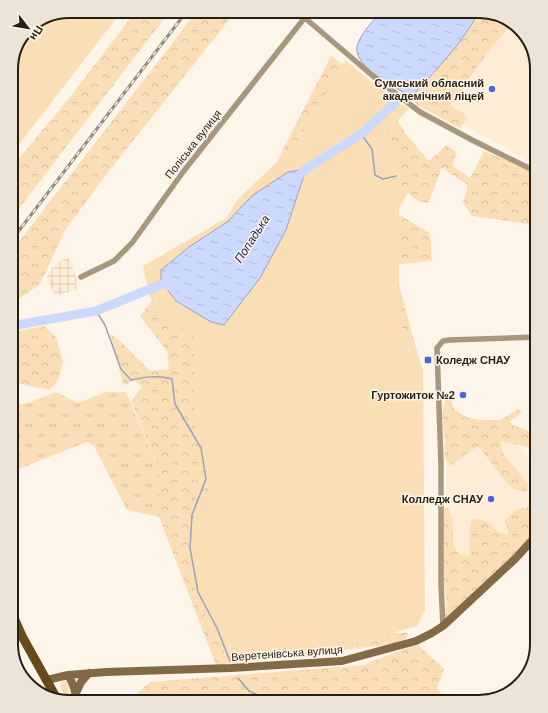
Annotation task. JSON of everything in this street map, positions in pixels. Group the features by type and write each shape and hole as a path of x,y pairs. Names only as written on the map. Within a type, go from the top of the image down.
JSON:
{"main road":[{"path":"18,627 53,692"}],"street":[{"path":"305,18 373,76 420,112 530,169"},
{"name":"Поліська вулиця","path":"81,277 114,261 132,243 183,172 305,18"},
{"path":"443,626 440,585 441,465 437,348 443,341 449,340 530,337"},
{"name":"Веретенівська вулиця","path":"47,680 68,675 106,672 231,668 342,661 416,641 432,634 443,626 515,559 530,543"},
{"path":"76,693 81,682 88,674"},
{"path":"68,675 73,682 76,693"}],"shaded area":[{"name":"Сумський обласний академічний ліцей","path":"503,25 515,33 525,47 530,63 530,161 434,109"},
{"path":"68,258 78,281 76,283 77,289 55,296 47,276 56,263"},
{"name":"Колледж СНАУ","path":"447,424 502,424 530,461 530,534 444,623"}],"green space":[{"path":"117,18 18,146 18,66 22,50 23,48 48,48 48,23 59,19"},
{"path":"131,18 165,18 18,210 18,160 70,97"},
{"path":"192,18 230,18 102,180 64,232 40,284 18,300 18,243"},
{"path":"476,18 482,18 495,21 509,28 491,48 450,105 468,117 460,128 417,105 412,96 457,45"},
{"path":"331,56 381,92 406,134 429,161 447,145 456,152 453,166 470,178 484,151 530,170 530,224 472,216 463,203 468,185 442,168 428,203 418,201 408,193 396,213 430,233 432,261 394,265 422,372 260,634 408,633 403,643 216,665 159,517 159,470 131,401 142,387 134,380 126,385 123,384 110,334 119,340 150,371 169,369 167,351 140,316 161,288 305,169 277,161"},
{"path":"345,60 373,83 409,109 383,135 394,142 401,154 402,195 399,210 399,324 414,341 423,371 425,611 417,626 316,655 227,656 199,605 188,558 194,514 210,487 195,422 194,337 158,310 149,296 143,266 226,218 238,199 297,143"},
{"path":"44,326 56,337 63,361 59,379 50,390 18,383 18,332"},
{"path":"56,392 78,403 106,392 126,392 159,470 159,517 127,510 94,446 87,442 18,469 18,404 25,404"},
{"path":"450,396 454,409 466,417 481,420 501,420 518,409 522,413 510,421 514,426 525,429 530,433 530,447 500,441 503,453 528,484 526,492 514,489 507,483 478,446 450,466 444,456 445,441 442,415 445,398"},
{"path":"530,507 530,540 444,623 447,600 443,584 443,508 448,508 452,518 454,547 460,554 470,557 469,531 472,519 485,521 499,532 508,535 507,526 504,521 517,509"},
{"path":"417,644 444,669 437,688 442,695 136,695 150,682 363,665"},
{"path":"63,680 66,681 68,684 69,695 64,695 60,686"}],"water":[{"path":"375,18 476,18 457,45 412,96 387,83 362,62 358,54 357,47 367,28"},
{"path":"306,169 286,230 260,278 224,325 211,322 176,301 161,281 161,270 189,247 227,222 253,195 288,172"}],"waterway":[{"name":"Попадька","path":"297,177 306,169 361,134 396,102"},
{"path":"361,134 372,149 375,175 383,179 396,176"},
{"name":"Попадька","path":"18,325 96,311 162,284 176,287"},
{"path":"96,311 105,325 121,369 131,380 151,377 172,379 175,404 201,448 206,479 192,515 190,548 198,592 217,628 230,661"},
{"path":"238,678 249,691 258,695"}],"railway":[{"path":"18,232 182,18"}],"place":[{"name":"Сумський обласний академічний ліцей","path":"492,89"},
{"name":"Коледж СНАУ","path":"428,360"},
{"name":"Гуртожиток №2","path":"463,395"},
{"name":"Колледж СНАУ","path":"491,499"}]}
